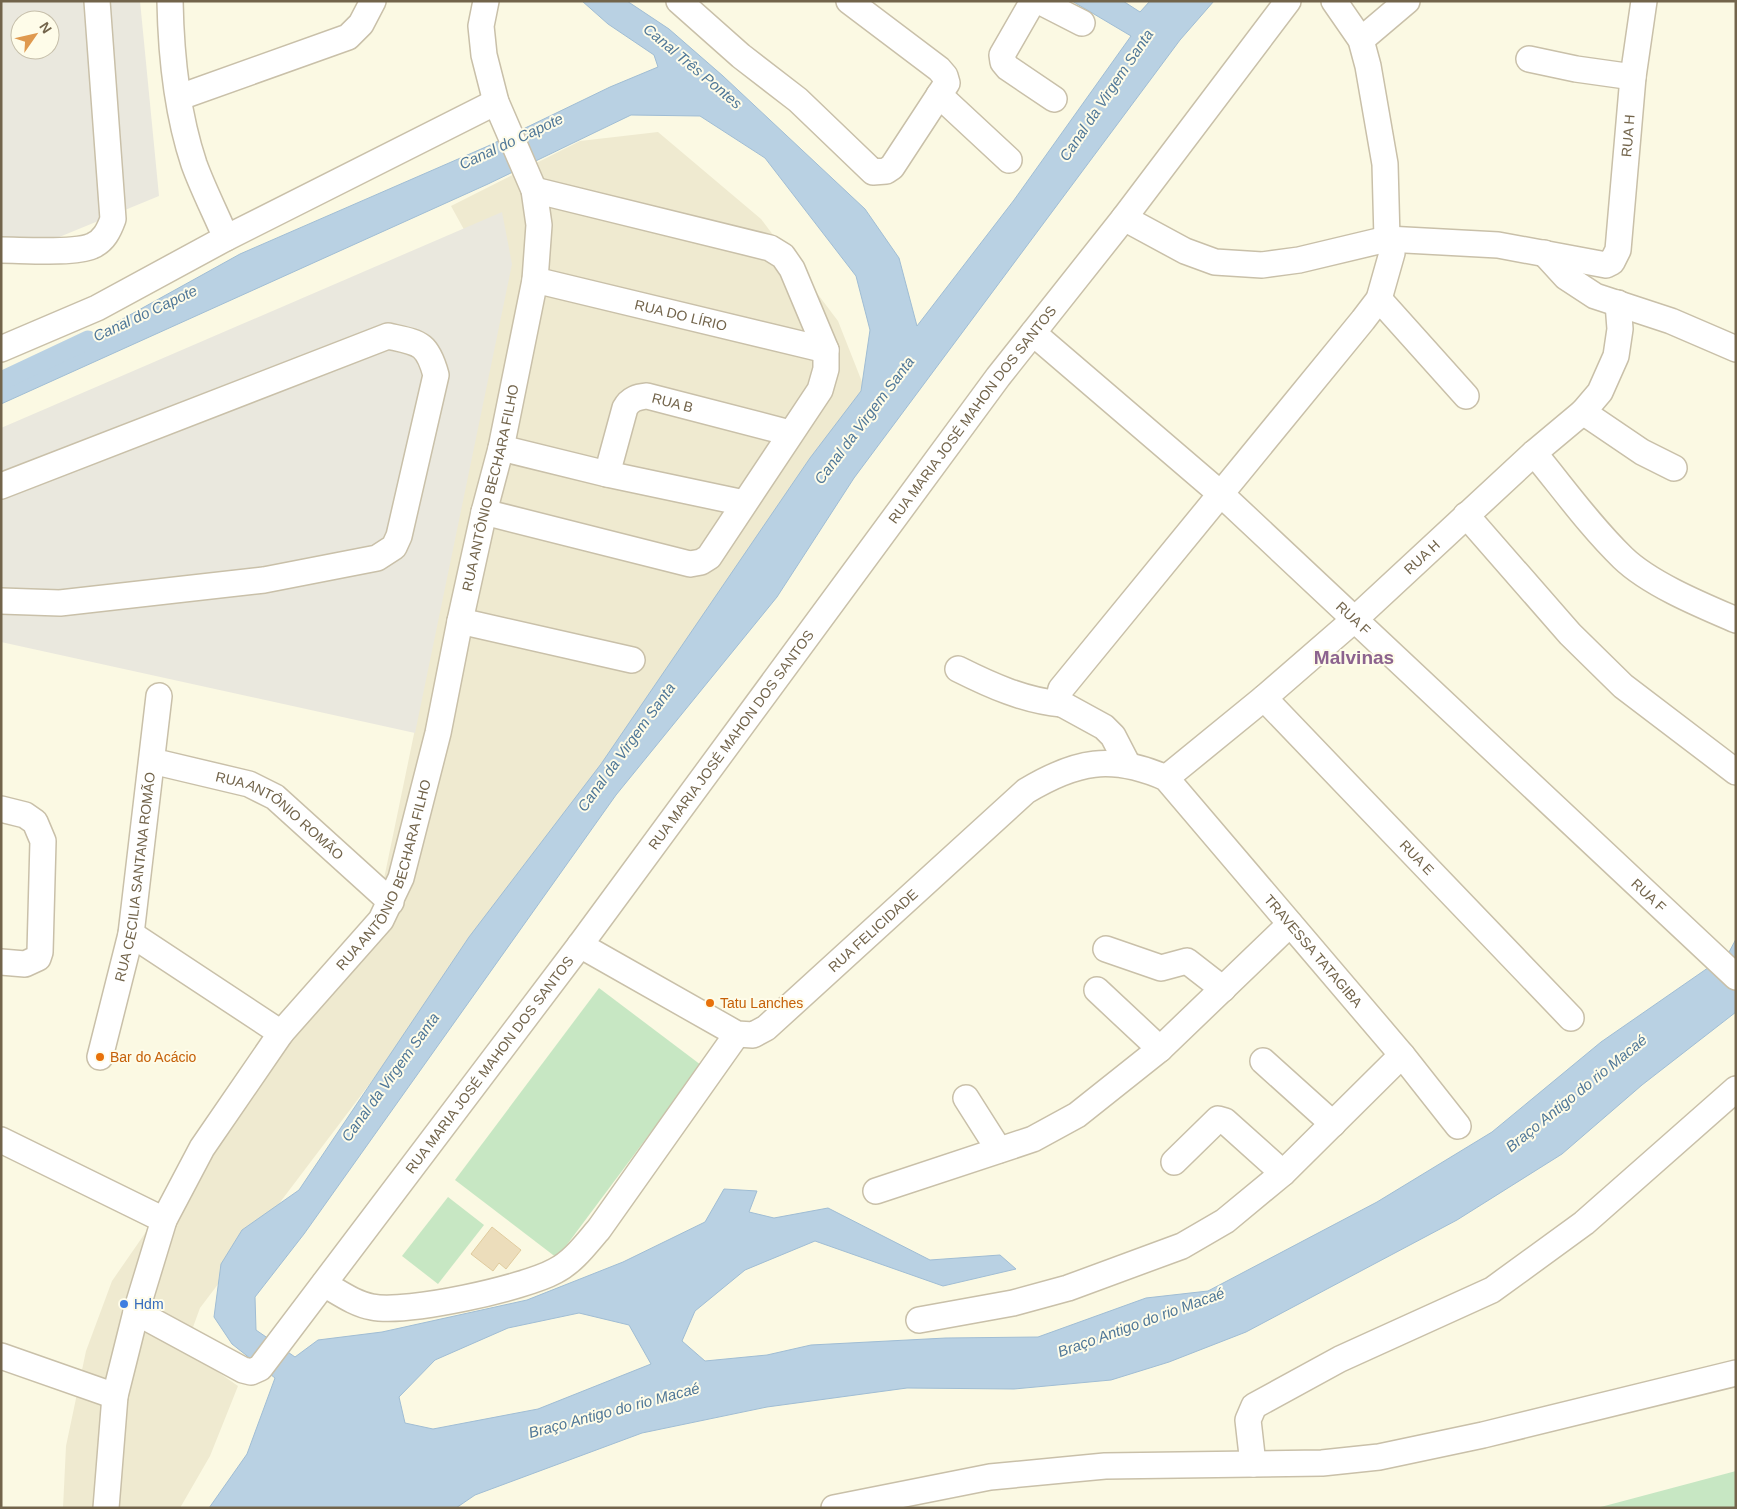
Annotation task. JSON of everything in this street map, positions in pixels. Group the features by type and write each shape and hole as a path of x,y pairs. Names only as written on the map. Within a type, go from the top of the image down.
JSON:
{"street":[{"path":"1,250 69,250 92,246 107,234 113,219 97,1"},
{"path":"170,1 171,33 187,138 195,165 226,238"},
{"path":"180,97 348,36 361,24 373,1"},
{"name":"RUA ANTÔNIO BECHARA FILHO","path":"106,1508 116,1396 136,1312 164,1220 202,1148 281,1033 381,920 401,878 438,733 460,621 484,512 501,448 535,280 539,225 530,179 500,110 484,55 481,26 486,1"},
{"path":"679,1 741,56 798,100 873,172 886,171 892,166 947,83 945,76 939,69 849,1"},
{"path":"1033,1 1002,55 1003,62 1008,68 1054,99"},
{"path":"1039,1 1082,23"},
{"name":"RUA MARIA JOSÉ MAHON DOS SANTOS","path":"136,1312 243,1370 251,1372 260,1368 580,945 1033,333 1124,218 1288,1"},
{"path":"1062,704 1058,697 1061,689 1222,495 1379,299 1392,253 1387,239 1385,164 1372,84 1361,40 1334,1"},
{"path":"1361,40 1407,1"},
{"name":"RUA H","path":"1544,253 1606,265 1612,262 1618,250 1632,77 1644,1"},
{"path":"1529,58 1576,69 1632,77"},
{"path":"940,95 1009,160"},
{"path":"1,349 97,308 226,238 500,110"},
{"path":"484,512 690,564 701,562 709,557 820,390 826,369 826,350 792,269 783,256 770,248 530,179"},
{"path":"1124,218 1185,251 1216,262 1262,264 1300,260 1387,239 1489,244 1544,253 1576,286 1595,296 1672,321 1736,349"},
{"name":"RUA DO LÍRIO","path":"535,280 826,350"},
{"path":"1379,299 1466,396"},
{"name":"RUA H","path":"1166,778 1264,698 1355,619 1534,453 1583,412 1600,392 1616,356 1620,329 1618,303"},
{"name":"RUA F","path":"1033,333 1222,495 1736,977"},
{"path":"1,486 388,336 416,342 430,355 436,375 400,536 394,547 377,558 245,583 60,603 1,601"},
{"name":"RUA B","path":"607,474 624,408 628,402 639,397 647,396 790,433"},
{"path":"1583,412 1642,452 1674,468"},
{"path":"501,448 607,474 744,503"},
{"path":"1534,453 1586,518 1624,559 1670,591 1736,620"},
{"path":"1466,515 1570,634 1623,686 1736,772"},
{"path":"460,621 632,660"},
{"path":"958,669 990,685 1045,703 1062,704 1104,726 1113,736 1128,764"},
{"name":"RUA CECILIA SANTANA ROMÃO","path":"100,1057 131,934 159,696"},
{"name":"RUA E","path":"1264,698 1572,1018"},
{"name":"RUA ANTÔNIO ROMÃO","path":"152,761 249,784 275,798 391,902"},
{"name":"RUA FELICIDADE","path":"737,1034 753,1035 766,1028 1026,791 1053,775 1076,767 1102,763 1128,764 1166,778"},
{"name":"TRAVESSA TATAGIBA","path":"1166,778 1402,1055 1458,1126"},
{"path":"1,809 24,815 34,822 43,841 40,952 38,958 25,964 1,962"},
{"path":"876,1191 1033,1139 1077,1115 1160,1049 1290,924"},
{"path":"131,934 281,1033"},
{"path":"324,1284 352,1301 372,1307 392,1309 428,1305 532,1281 557,1271 578,1254 599,1229 737,1034 580,945"},
{"path":"1106,948 1161,968 1187,961 1223,988"},
{"path":"1097,990 1160,1049"},
{"path":"919,1320 1013,1303 1068,1288 1182,1246 1225,1221 1283,1173 1402,1055"},
{"path":"1263,1060 1332,1124"},
{"path":"1253,1464 1248,1420 1254,1406 1340,1359 1492,1290 1584,1223 1736,1089"},
{"path":"966,1098 999,1150"},
{"path":"1174,1162 1218,1119 1225,1122 1283,1173"},
{"path":"1,1140 164,1220"},
{"path":"1,1356 116,1396"},
{"path":"834,1508 990,1477 1105,1466 1322,1462 1378,1457 1483,1435 1736,1373"}],"shaded area":[{"path":"1,1 140,1 159,196 1,261"},
{"path":"658,132 761,219 838,321 866,392 645,720 200,1308 185,1349 238,1386 210,1456 180,1508 63,1508 66,1446 86,1351 112,1281 240,1096 355,961 380,898 471,459 501,297 451,206 580,141"},
{"path":"502,212 512,264 415,733 1,642 1,428"}],"green space":[{"path":"599,988 701,1065 557,1258 455,1180"},
{"path":"448,1197 484,1225 438,1284 402,1256"},
{"path":"1736,1471 1736,1508 1597,1508"}],"water":[{"path":"582,1 627,1 669,29 723,76 865,209 899,258 917,326 1014,200 1131,36 1072,1 1123,1 1140,12 1150,1 1214,1 1180,40 854,478 777,597 616,795 304,1234 255,1297 256,1330 295,1357 318,1340 382,1332 527,1300 623,1262 705,1222 724,1189 757,1191 749,1212 774,1218 828,1208 930,1260 1000,1255 1016,1269 943,1286 815,1241 745,1270 695,1311 682,1341 705,1361 767,1355 811,1345 946,1338 1038,1337 1146,1298 1208,1291 1377,1202 1492,1132 1601,1042 1728,954 1736,939 1736,1012 1642,1085 1562,1154 1457,1220 1246,1332 1169,1362 1111,1380 1014,1389 907,1388 767,1407 642,1433 475,1495 456,1508 209,1508 247,1454 275,1378 232,1344 214,1317 221,1264 242,1230 299,1190 469,937 601,764 810,458 861,391 870,330 856,276 765,158 700,116 631,115 488,184 1,404 1,382 52,358 240,254 488,146 610,87 658,67 654,55 608,24","holes":["579,1313 629,1325 651,1364 538,1409 433,1429 405,1423 399,1397 435,1360 508,1328"]}],"building":[{"path":"492,1227 521,1250 506,1269 499,1263 493,1271 471,1254"}],"waterway":[{"name":"Canal do Capote","path":"1,381 88,340"}],"place":[{"name":"Tatu Lanches","path":"710,1003"},
{"name":"Bar do Acácio","path":"100,1057"},
{"name":"Hdm","path":"124,1304"}],"district":[{"name":"Malvinas","path":"1354,657"}],"water label":[{"name":"Canal Três Pontes","path":"693,66"},
{"name":"Canal da Virgem Santa","path":"1106,95"},
{"name":"Canal da Virgem Santa","path":"864,420"},
{"name":"Canal da Virgem Santa","path":"626,747"},
{"name":"Canal da Virgem Santa","path":"390,1077"},
{"name":"Braço Antigo do rio Macaé","path":"1576,1093"},
{"name":"Braço Antigo do rio Macaé","path":"1141,1322"},
{"name":"Braço Antigo do rio Macaé","path":"614,1410"}]}
